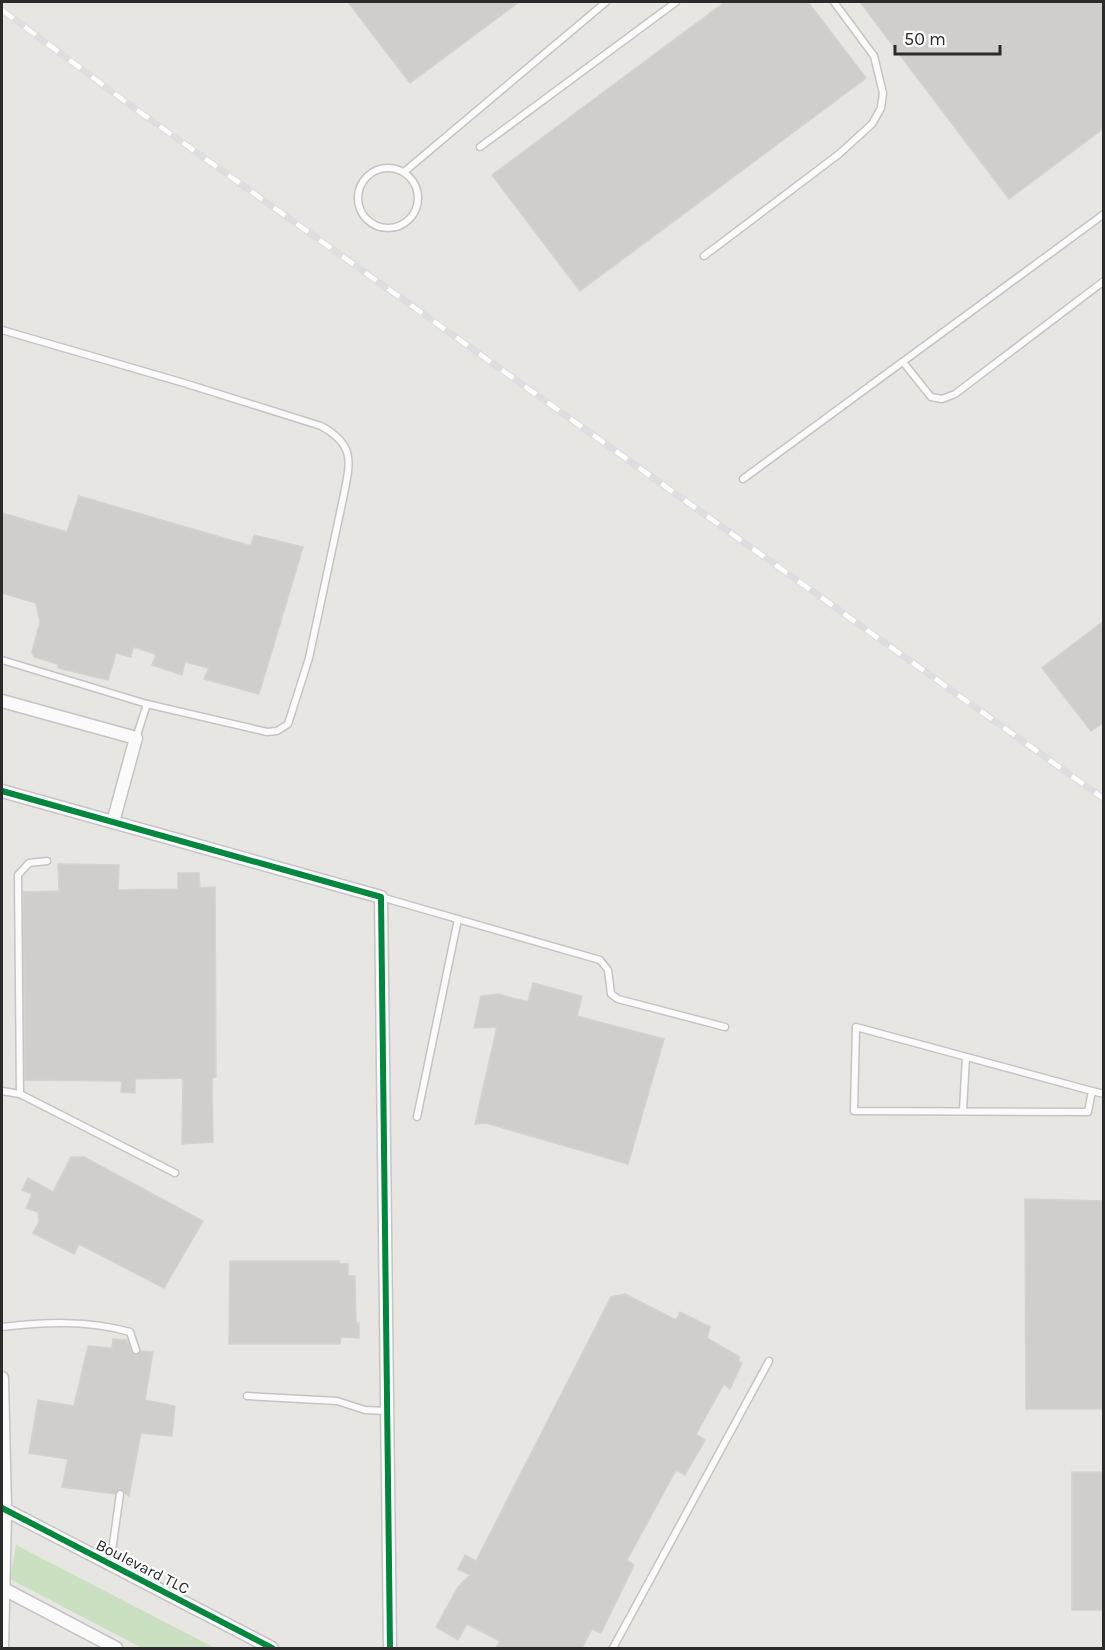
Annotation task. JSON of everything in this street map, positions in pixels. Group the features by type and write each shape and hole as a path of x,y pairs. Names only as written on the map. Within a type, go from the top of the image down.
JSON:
{"street":[{"path":"2,701 136,738 113,822"},
{"path":"2,790 381,897 390,1648"},
{"path":"2,1378 2,1648"},
{"name":"Boulevard TLC","path":"3,1509 272,1648"},
{"path":"2,1588 116,1648"}],"lane":[{"path":"404,172 606,2"},
{"path":"480,147 676,2"},
{"path":"705,256 840,154 872,124 881,108 883,93 874,56 834,2"},
{"path":"388,168 404,172 417,188 417,206 413,214 397,226 376,225 368,219 358,202 363,182 378,169 388,168"},
{"path":"743,479 1104,214"},
{"path":"903,362 931,397 942,399 955,394 1104,281"},
{"path":"2,330 184,382 309,423 336,435 346,445 349,472 309,658 288,724 277,731 267,732 147,704 2,660"},
{"path":"136,738 147,704"},
{"path":"20,1094 18,875 29,863 47,861"},
{"path":"381,897 600,960 608,970 611,994 618,999 725,1028"},
{"path":"417,1117 458,919"},
{"path":"1092,1091 1088,1112 854,1111 856,1027 1104,1094"},
{"path":"963,1110 966,1057"},
{"path":"2,1091 20,1094 175,1173"},
{"path":"2,1327 72,1323 111,1327 130,1332 136,1350"},
{"path":"613,1648 769,1361"},
{"path":"247,1396 337,1401 365,1410 387,1411"},
{"path":"110,1565 120,1494"}],"green space":[{"path":"16,1545 215,1648 142,1648 10,1579"}],"building":[{"path":"348,2 519,2 410,83"},
{"path":"725,2 808,2 866,78 580,291 492,175"},
{"path":"860,2 1104,2 1104,128 1009,199"},
{"path":"79,496 251,546 254,535 303,547 259,694 204,679 209,668 185,662 182,675 152,665 156,654 133,647 131,657 116,653 108,680 58,668 58,664 34,657 32,652 40,622 36,603 2,593 2,513 67,532"},
{"path":"1104,621 1104,722 1091,731 1042,668"},
{"path":"58,864 119,865 118,890 178,889 178,873 199,873 200,888 215,887 216,1077 212,1078 213,1142 182,1144 183,1078 135,1079 135,1093 121,1092 122,1081 25,1080 23,892 59,891"},
{"path":"533,983 582,996 577,1016 664,1039 628,1164 486,1123 475,1124 497,1027 474,1028 481,996 498,994 528,1002"},
{"path":"71,1157 84,1157 203,1221 164,1288 79,1244 74,1254 33,1233 39,1222 38,1212 26,1208 32,1194 22,1190 28,1178 53,1192"},
{"path":"1025,1199 1104,1201 1104,1409 1026,1409"},
{"path":"230,1261 339,1261 340,1264 348,1264 348,1276 355,1276 356,1323 359,1323 359,1338 341,1337 340,1344 229,1344"},
{"path":"625,1294 676,1320 680,1312 710,1327 707,1338 740,1357 738,1361 742,1363 730,1389 724,1384 696,1434 705,1440 685,1475 676,1470 627,1560 634,1565 601,1633 592,1629 582,1648 496,1648 500,1641 467,1624 458,1640 436,1627 458,1587 470,1575 458,1569 465,1555 476,1561 611,1297"},
{"path":"113,1339 127,1340 134,1355 141,1351 153,1352 145,1400 175,1406 172,1436 141,1433 129,1496 120,1489 115,1494 62,1487 68,1459 29,1453 38,1400 74,1406 88,1346 112,1348"},
{"path":"1072,1472 1104,1472 1104,1610 1072,1610"}],"railway":[{"path":"2,10 130,105 1104,799"}],"cycle path":[{"path":"2,791 381,897 390,1648"},
{"path":"2,1508 272,1648"}]}
